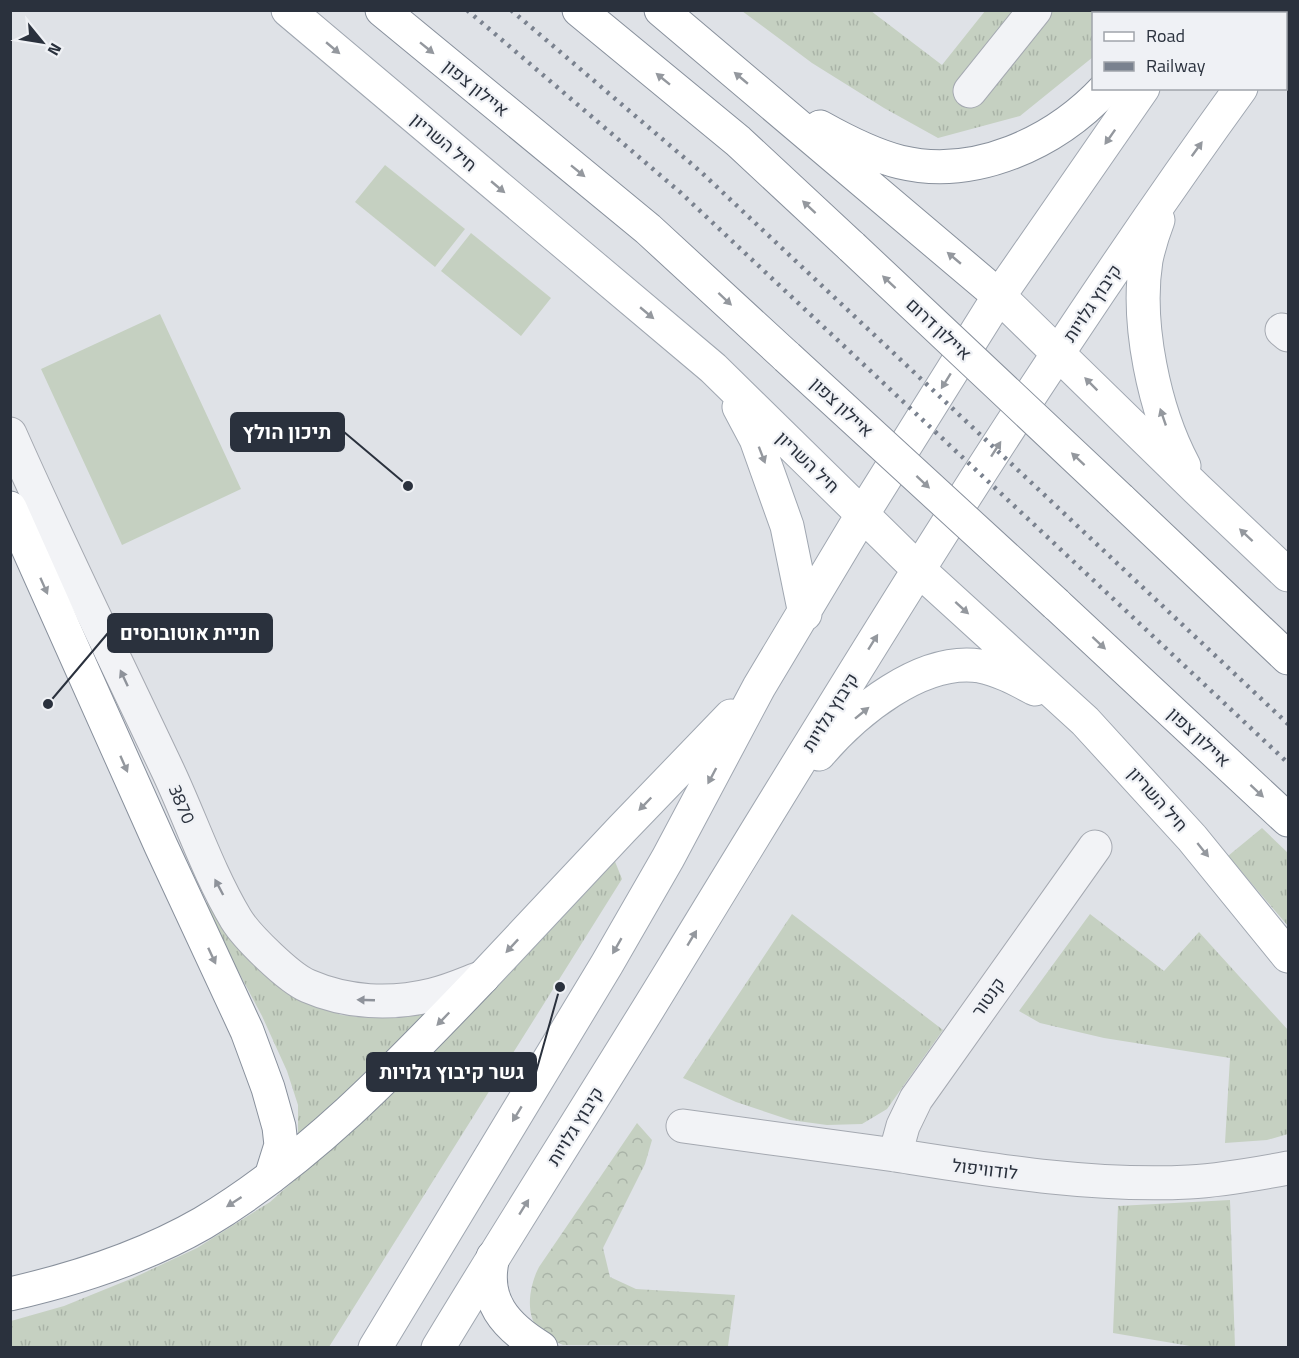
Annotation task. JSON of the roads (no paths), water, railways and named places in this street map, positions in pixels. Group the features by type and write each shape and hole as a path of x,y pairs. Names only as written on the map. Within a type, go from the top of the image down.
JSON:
{"main road":[{"name":"חיל השריון","path":"288,10 713,368 918,569 1085,721 1192,838 1288,956"},
{"name":"איילון צפון","path":"382,10 648,229 1288,820"},
{"name":"איילון דרום","path":"579,10 738,141 1288,658"},
{"path":"661,10 999,296 1288,575"},
{"path":"769,100 867,151 900,162 946,166 1005,156 1035,144 1064,126 1104,90"},
{"path":"375,1347 608,964 759,687 805,614 862,515 999,296 1142,90"},
{"name":"קיבוץ גלויות","path":"438,1347 918,569 1058,354 1178,175 1239,90"},
{"path":"1178,175 1164,204 1146,261 1145,308 1147,336 1160,411 1172,441 1197,489"},
{"path":"713,368 736,401 756,439 774,484 787,526 805,614"},
{"path":"10,508 250,1040 268,1088 279,1127 281,1144 271,1177"},
{"path":"765,817 828,743 890,692 920,674 944,667 972,666 999,671 1046,695 1085,721"},
{"path":"10,1294 57,1284 158,1245 202,1224 271,1177 367,1095 483,977 759,687"},
{"path":"494,1257 489,1281 492,1296 500,1312 524,1338 540,1347"}],"street":[{"path":"970,91 1035,10"},
{"name":"3870","path":"10,434 176,788 210,871 237,921 268,957 307,986 354,1000 394,1002 434,995 483,977"},
{"name":"קנטור","path":"895,1155 903,1126 916,1099 1095,847"},
{"name":"לודוויפול","path":"683,1126 895,1155 951,1165 1131,1182 1190,1182 1288,1168"}],"railway":[{"path":"467,10 681,193 1288,763"},
{"path":"511,10 701,172 1288,724"}],"place":[{"name":"תיכון הולץ","path":"408,486"},
{"name":"חניית אוטובוסים","path":"48,704"},
{"name":"גשר קיבוץ גלויות","path":"560,987"}]}
